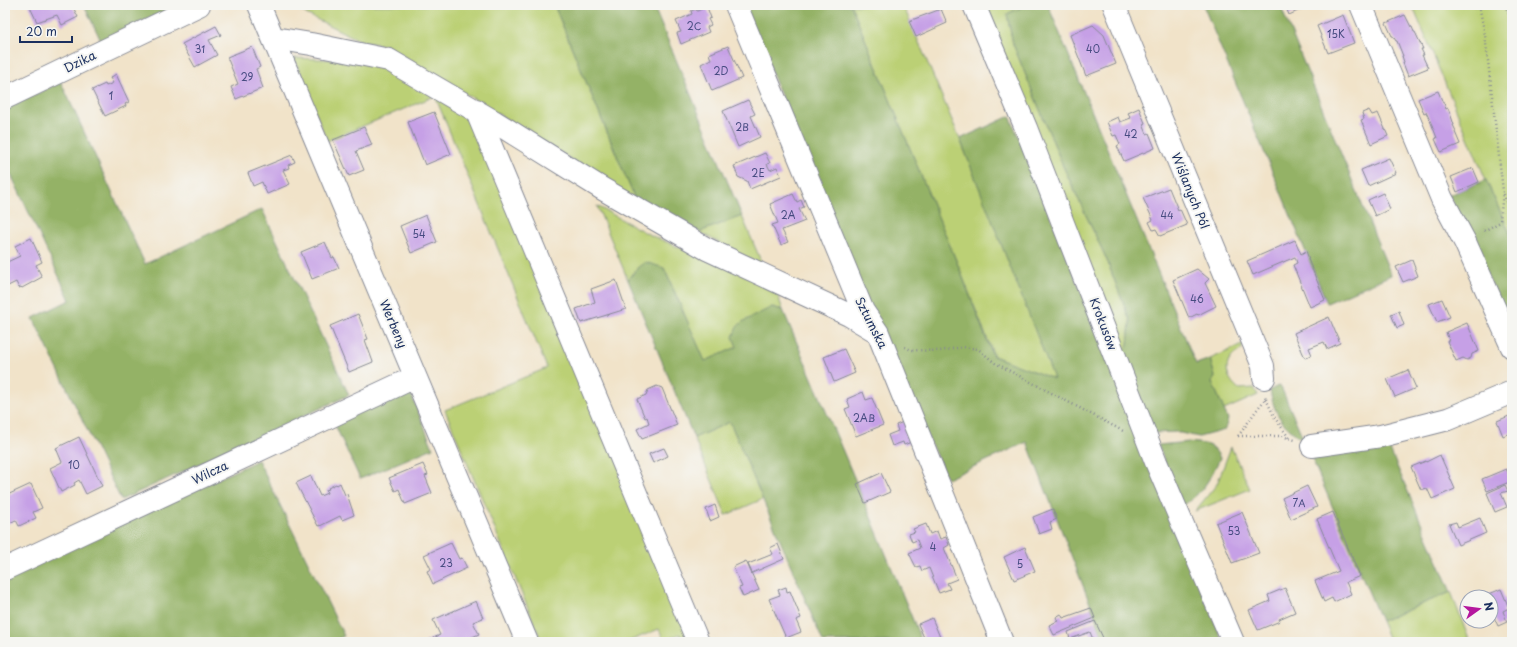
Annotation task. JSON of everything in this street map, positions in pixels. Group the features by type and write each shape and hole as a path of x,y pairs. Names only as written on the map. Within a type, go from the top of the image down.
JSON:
{"street":[{"name":"Dzika","path":"5,98 199,5"},
{"name":"Werbeny","path":"259,5 527,642"},
{"name":"Sztumska","path":"736,5 863,312 878,333 1002,642"},
{"name":"Krokusów","path":"974,5 1026,128 1178,513 1233,642"},
{"name":"Wiślanych Pól","path":"1114,5 1263,366 1265,390"},
{"path":"1361,5 1442,199 1465,242 1512,347"},
{"path":"274,38 390,60 476,110 601,188 707,249 850,315 878,333"},
{"path":"476,110 698,642"},
{"name":"Wilcza","path":"5,569 415,378"},
{"path":"1312,446 1381,436 1448,419 1512,392"}],"path":[{"path":"1479,5 1485,35 1503,190 1512,222"},
{"path":"1505,5 1512,21"},
{"path":"1465,242 1500,222 1503,190"},
{"path":"904,346 911,350 940,351 963,347 978,349 995,363 1128,434 1149,441"},
{"path":"1265,390 1275,418 1289,438"},
{"path":"1265,390 1258,407 1238,436 1281,436 1312,446"}],"green space":[{"path":"84,5 178,5 101,41"},
{"path":"292,5 554,5 635,199 385,45 363,42 308,15"},
{"path":"554,5 653,5 742,216 699,232 635,199"},
{"path":"744,5 851,5 960,270 993,356 1054,379 960,139 1010,116 1223,642 1105,642 1027,442 947,479 867,305"},
{"path":"851,5 903,5 960,139 1055,380 994,356"},
{"path":"979,5 1026,5 1007,14 1013,44 1063,166 1106,258 1130,321 1128,346 1120,354"},
{"path":"1026,5 1048,5 1196,364 1210,359 1215,377 1212,382 1228,419 1225,430 1199,437 1176,432 1153,433 1120,354 1128,346 1130,321 1106,258 1063,166 1013,44 1007,14"},
{"path":"1203,5 1280,5 1391,275 1327,303"},
{"path":"1412,5 1512,5 1512,238 1486,180"},
{"path":"294,58 346,60 403,72 478,127 695,642 683,642 680,634 664,641 659,629 627,642 542,642 445,410 547,368 435,96 327,141"},
{"path":"61,82 145,264 262,209 349,395 121,500 33,318 70,300 5,162 5,109"},
{"path":"1486,180 1512,238 1512,327 1449,195"},
{"path":"597,206 650,235 775,288 783,310 772,307 737,347 705,362 664,268 637,268 628,280"},
{"path":"742,216 763,266 699,232"},
{"path":"645,262 664,268 705,361 737,347 733,337 737,327 742,322 772,307 783,310 922,642 823,642 730,422 694,438 628,280 637,268"},
{"path":"1244,344 1228,362 1228,375 1239,389 1254,388 1258,395 1224,410 1212,382 1215,377 1210,359"},
{"path":"1280,385 1304,440 1285,425 1277,413 1270,390"},
{"path":"408,387 433,448 360,479 334,423"},
{"path":"730,422 763,499 726,515 694,438"},
{"path":"1189,442 1211,446 1220,458 1213,473 1201,491 1182,506 1158,445"},
{"path":"1387,443 1451,592 1381,621 1310,454"},
{"path":"1231,447 1250,489 1195,511 1217,484"},
{"path":"258,460 344,636 331,642 5,642 5,579"},
{"path":"1451,592 1459,613 1459,629 1465,629 1470,642 1390,642 1381,621"}],"building":[{"path":"29,5 72,5 78,17 62,25 57,15 37,22"},
{"path":"1285,5 1311,5 1289,15"},
{"path":"707,7 711,18 708,19 711,25 707,27 709,32 681,44 677,33 681,32 676,21 692,14 691,11 696,9 697,11"},
{"path":"941,9 947,23 916,37 909,21"},
{"path":"1343,15 1354,43 1328,53 1317,26"},
{"path":"1405,15 1423,49 1421,49 1424,55 1422,55 1428,68 1408,76 1403,63 1403,56 1397,41 1392,36 1386,23"},
{"path":"1093,25 1104,35 1116,64 1086,76 1070,35"},
{"path":"216,26 221,35 209,40 217,55 195,67 182,44"},
{"path":"728,46 742,78 712,91 701,64 711,59 709,54"},
{"path":"252,47 260,67 256,69 263,88 236,99 231,87 238,84 227,57"},
{"path":"116,74 129,102 125,104 126,106 105,116 92,90 105,84 106,86 113,83 110,78"},
{"path":"1438,91 1446,109 1448,108 1460,144 1441,152 1435,139 1437,138 1432,125 1426,112 1424,113 1418,99"},
{"path":"748,100 755,114 751,116 760,137 738,147 723,111"},
{"path":"1139,108 1145,123 1143,124 1147,134 1149,133 1155,148 1124,161 1117,146 1120,144 1116,135 1113,136 1107,122 1118,117 1120,122 1131,118 1128,113"},
{"path":"1369,110 1372,115 1378,113 1388,136 1371,144 1361,120 1364,119 1362,113"},
{"path":"434,112 451,154 425,165 408,122"},
{"path":"364,127 372,145 356,151 364,170 349,176 333,140"},
{"path":"765,153 770,163 767,164 770,170 777,167 781,176 750,189 747,181 738,177 734,166"},
{"path":"292,155 295,162 288,165 289,168 283,170 290,184 267,194 262,182 253,186 248,173"},
{"path":"1389,158 1396,173 1368,186 1361,170"},
{"path":"1473,168 1479,182 1457,192 1451,177"},
{"path":"1169,188 1178,210 1180,209 1187,225 1160,236 1156,229 1153,230 1149,222 1153,220 1143,198"},
{"path":"1383,193 1390,209 1375,216 1368,200"},
{"path":"793,194 797,202 801,200 804,207 799,209 805,221 782,230 788,242 781,245 772,225 778,223 770,204"},
{"path":"426,215 437,242 411,253 400,226"},
{"path":"31,238 42,262 36,265 42,277 22,288 19,288 16,282 8,286 5,282 5,263 20,256 15,246"},
{"path":"1295,240 1301,254 1306,251 1325,300 1310,307 1293,265 1297,263 1295,257 1253,275 1247,261"},
{"path":"325,242 332,258 334,257 339,268 312,279 301,252"},
{"path":"1412,260 1418,276 1403,282 1396,267"},
{"path":"1197,269 1209,279 1205,283 1216,306 1189,318 1173,280"},
{"path":"616,280 626,309 581,323 576,309 595,302 591,289"},
{"path":"1442,299 1450,317 1437,322 1429,304"},
{"path":"1399,311 1404,325 1397,328 1391,314"},
{"path":"358,314 368,339 365,340 373,362 349,372 330,326"},
{"path":"1329,317 1340,343 1327,349 1324,342 1309,348 1312,355 1305,358 1294,333"},
{"path":"1467,323 1479,351 1472,354 1471,358 1467,360 1463,358 1456,361 1447,341 1449,341 1446,332"},
{"path":"844,349 855,373 834,382 824,357"},
{"path":"1408,370 1416,388 1395,397 1387,379"},
{"path":"657,386 662,388 677,425 642,439 637,429 649,423 647,417 645,418 637,399 646,395 648,390"},
{"path":"863,392 866,400 872,398 883,425 856,436 845,409 850,407 847,399"},
{"path":"1509,416 1512,424 1512,432 1503,436 1497,421"},
{"path":"908,420 916,440 904,445 903,442 892,446 888,435 898,431 896,425"},
{"path":"79,437 102,486 86,494 79,480 74,483 75,485 61,492 50,468 62,462 56,448"},
{"path":"664,448 668,456 653,463 649,454"},
{"path":"1440,455 1455,489 1432,499 1427,488 1421,490 1411,467"},
{"path":"423,464 428,475 425,476 432,493 405,504 399,489 395,491 389,478"},
{"path":"1506,469 1512,481 1487,491 1482,479"},
{"path":"881,473 890,492 865,503 857,484"},
{"path":"311,476 320,496 327,493 326,490 329,489 328,488 340,483 345,495 347,494 354,515 342,520 340,516 318,526 296,483"},
{"path":"31,484 42,508 33,512 36,518 19,526 16,520 7,524 5,521 5,496"},
{"path":"1505,485 1508,491 1501,493 1507,507 1495,512 1487,493"},
{"path":"1307,486 1317,507 1291,519 1282,498"},
{"path":"715,505 719,517 710,521 706,509"},
{"path":"1053,509 1057,519 1050,522 1052,529 1039,534 1033,517"},
{"path":"1242,512 1259,553 1232,563 1216,523"},
{"path":"1333,512 1360,576 1346,582 1351,594 1334,602 1332,598 1324,602 1315,581 1339,571 1317,519"},
{"path":"1480,518 1486,533 1458,545 1449,524 1456,522 1458,527"},
{"path":"926,524 930,534 937,531 940,539 946,537 949,545 944,548 957,579 947,583 950,589 939,593 929,568 922,571 920,566 916,567 909,553 920,548 917,540 912,542 909,534 915,532 913,529"},
{"path":"451,543 459,559 462,558 467,568 433,584 427,571 431,569 424,555"},
{"path":"778,544 784,559 752,573 748,564 773,554 770,548"},
{"path":"1025,547 1035,571 1014,580 1004,557"},
{"path":"746,561 759,590 743,597 739,588 742,587 733,567"},
{"path":"786,587 787,592 790,591 801,618 796,620 801,632 786,638 769,599 780,595 778,590"},
{"path":"1285,588 1295,612 1279,619 1280,621 1258,630 1249,610 1270,601 1268,595"},
{"path":"1501,589 1509,608 1503,611 1507,622 1499,626 1499,590"},
{"path":"476,601 483,618 473,622 479,634 461,642 424,642 440,635 433,620"},
{"path":"1091,608 1095,618 1054,635 1049,625 1058,621 1056,617 1061,614 1063,618"},
{"path":"932,618 942,642 926,642 918,624"},
{"path":"1095,621 1105,642 1094,642 1090,632 1070,639 1068,632"}]}
